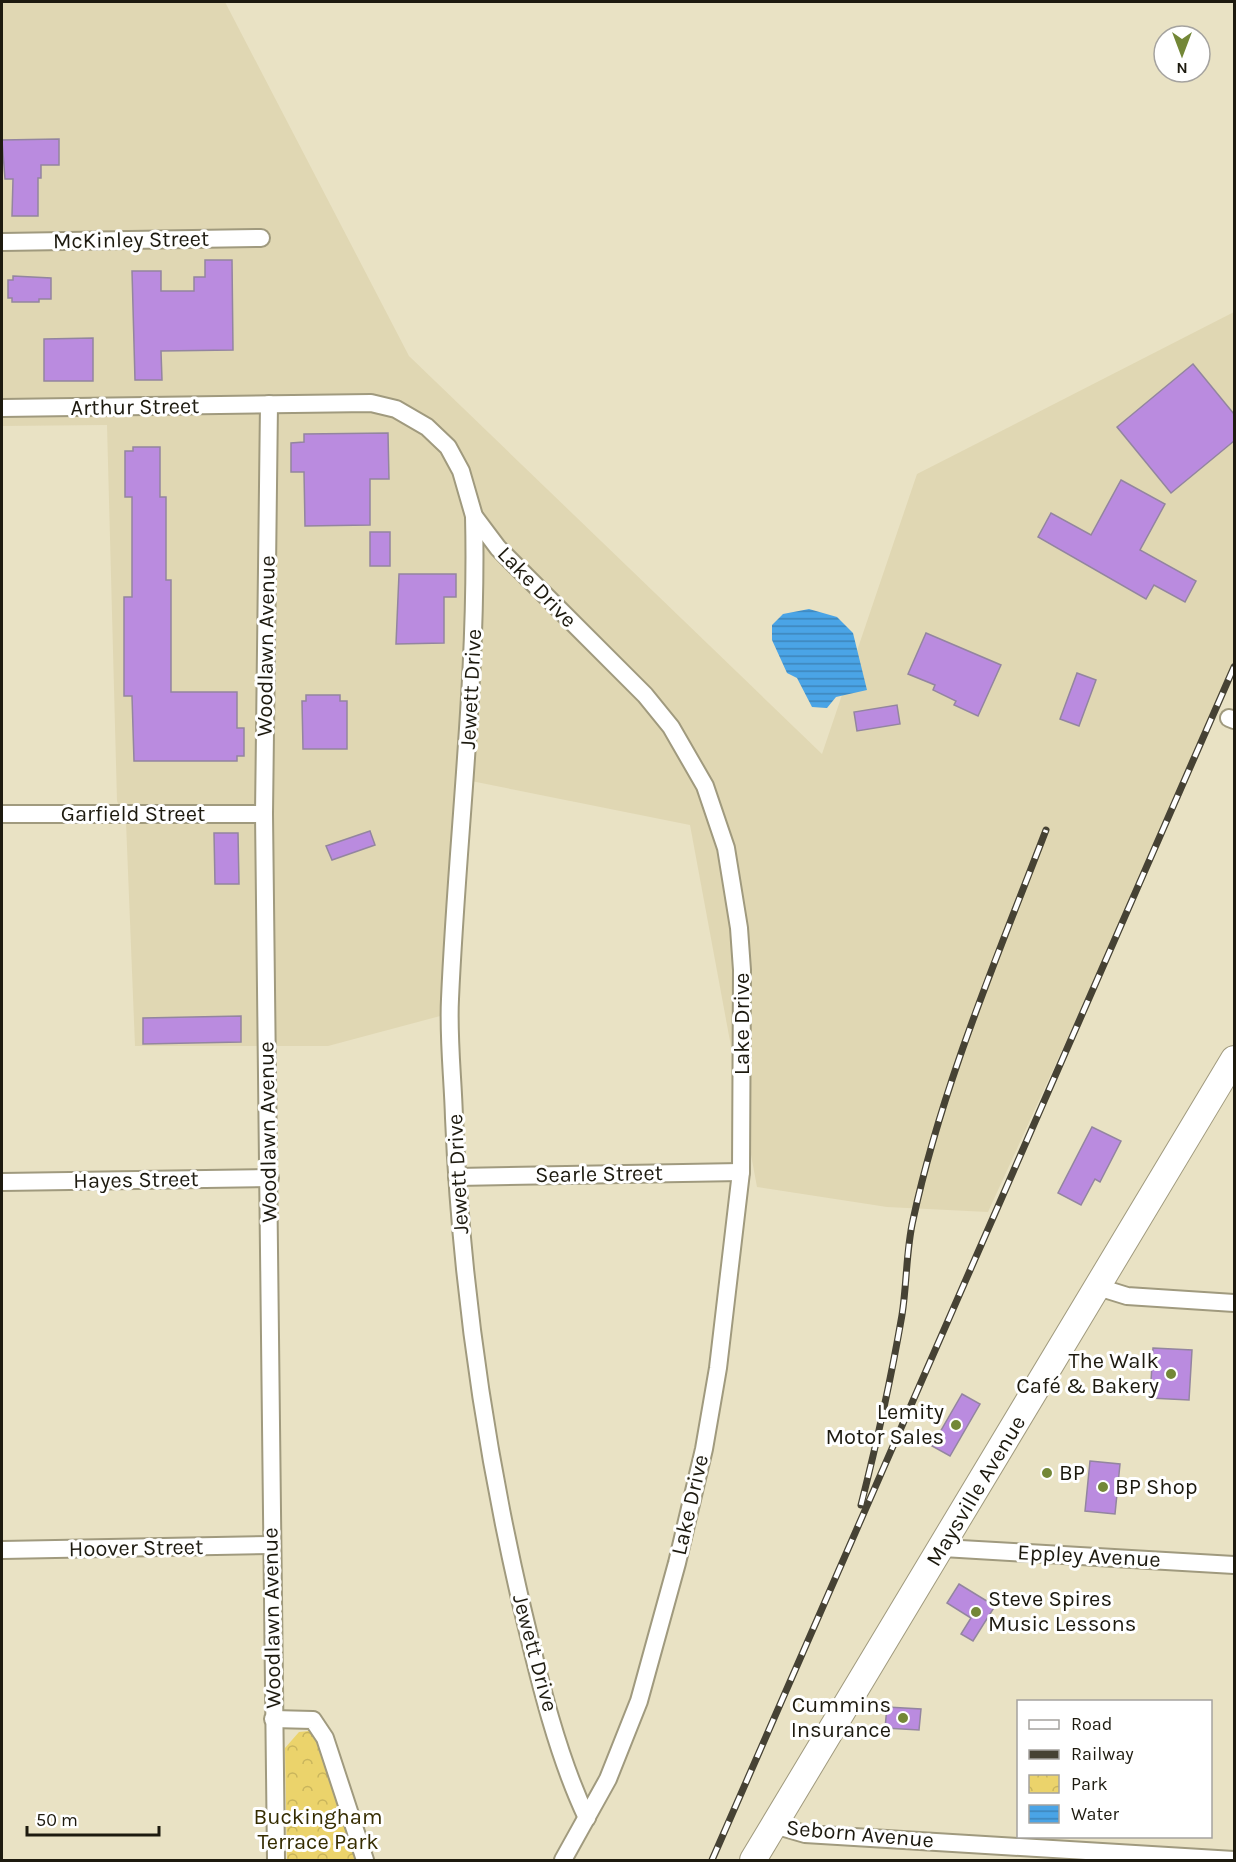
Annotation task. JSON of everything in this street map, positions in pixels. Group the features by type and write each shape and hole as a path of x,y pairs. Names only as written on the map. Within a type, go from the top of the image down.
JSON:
{"main road":[{"name":"Maysville Avenue","path":"753,1860 943,1548 1234,1061"}],"street":[{"name":"McKinley Street","path":"2,242 261,238"},
{"name":"Lake Drive","path":"269,404 371,403 396,409 427,427 448,447 461,471 474,516 520,571 645,695 671,727 705,786 726,848 739,928 742,970 741,1172 718,1368 704,1449 677,1563 639,1701 608,1779 563,1860"},
{"name":"Arthur Street","path":"2,408 269,404"},
{"name":"Woodlawn Avenue","path":"269,404 264,814 270,1178 270,1545 276,1860"},
{"name":"Jewett Drive","path":"474,516 475,615 450,1002 456,1177 466,1293 482,1410 500,1512 536,1664 571,1779 587,1818"},
{"name":"Garfield Street","path":"2,814 264,814"},
{"name":"Searle Street","path":"456,1177 741,1172"},
{"name":"Hayes Street","path":"2,1182 270,1178"},
{"path":"1098,1287 1126,1296 1234,1303"},
{"name":"Hoover Street","path":"2,1550 270,1545"},
{"name":"Eppley Avenue","path":"943,1548 1234,1565"},
{"path":"273,1719 313,1720 325,1738 365,1860"},
{"name":"Seborn Avenue","path":"774,1825 805,1834 1137,1857 1234,1860"}],"shaded area":[{"path":"2,2 225,2 409,356 822,754 917,474 1234,312 1234,674 988,1212 887,1207 757,1187 690,825 456,778 444,1015 328,1046 135,1046 126,822 117,801 107,425 2,426"}],"green space":[{"name":"Buckingham Terrace Park","path":"309,1731 319,1739 360,1860 287,1860 285,1748 299,1732"}],"water":[{"path":"809,609 837,617 853,633 867,690 836,697 827,708 812,707 797,678 787,673 772,640 772,625 783,614"}],"building":[{"path":"59,139 59,165 41,165 41,178 38,178 38,216 12,216 13,179 5,179 2,140"},
{"path":"205,260 232,260 233,350 161,351 162,380 135,380 132,271 161,271 161,291 194,291 194,277 205,277"},
{"path":"13,276 51,278 51,299 39,299 39,302 12,302 12,298 8,298 8,280 13,280"},
{"path":"93,338 93,381 44,381 44,339"},
{"path":"1193,364 1234,414 1234,441 1171,493 1117,427"},
{"path":"388,433 389,479 370,479 370,525 305,526 304,472 291,472 291,443 304,442 304,434"},
{"path":"133,447 160,447 160,497 166,497 166,580 171,580 171,692 237,692 237,728 244,728 244,756 237,756 237,761 134,761 132,696 124,696 124,597 132,597 132,497 125,497 125,451 133,451"},
{"path":"1121,480 1165,504 1140,550 1196,581 1185,602 1154,585 1146,599 1038,537 1051,513 1091,535"},
{"path":"370,532 390,532 390,566 370,566"},
{"path":"399,574 456,574 456,597 444,597 444,643 396,644"},
{"path":"926,633 1001,665 978,716 954,705 956,701 933,690 935,685 908,674"},
{"path":"1077,673 1096,680 1079,726 1060,719"},
{"path":"306,695 340,695 340,701 347,701 347,749 303,749 302,701 306,701"},
{"path":"897,705 900,724 857,731 854,712"},
{"path":"370,831 375,845 332,860 326,846"},
{"path":"214,833 238,833 239,884 215,884"},
{"path":"241,1016 241,1042 143,1044 143,1018"},
{"path":"1092,1127 1121,1141 1100,1182 1095,1179 1081,1205 1058,1193"},
{"name":"The Walk Café & Bakery","path":"1153,1348 1192,1350 1189,1400 1150,1398"},
{"name":"Lemity Motor Sales","path":"962,1394 980,1404 950,1456 932,1446"},
{"name":"BP Shop","path":"1090,1461 1120,1464 1115,1514 1085,1511"},
{"name":"Steve Spires Music Lessons","path":"959,1584 995,1606 973,1641 961,1634 971,1618 947,1603"},
{"name":"Cummins Insurance","path":"887,1707 921,1709 919,1730 885,1728"}],"railway":[{"path":"712,1860 1234,667"},
{"path":"861,1505 893,1363 904,1303 911,1232 925,1170 972,1022 1046,830"}],"place":[{"name":"The Walk Café & Bakery","path":"1171,1374"},
{"name":"Lemity Motor Sales","path":"956,1425"},
{"name":"BP","path":"1047,1473"},
{"name":"BP Shop","path":"1103,1487"},
{"name":"Steve Spires Music Lessons","path":"976,1612"},
{"name":"Cummins Insurance","path":"903,1718"}]}
